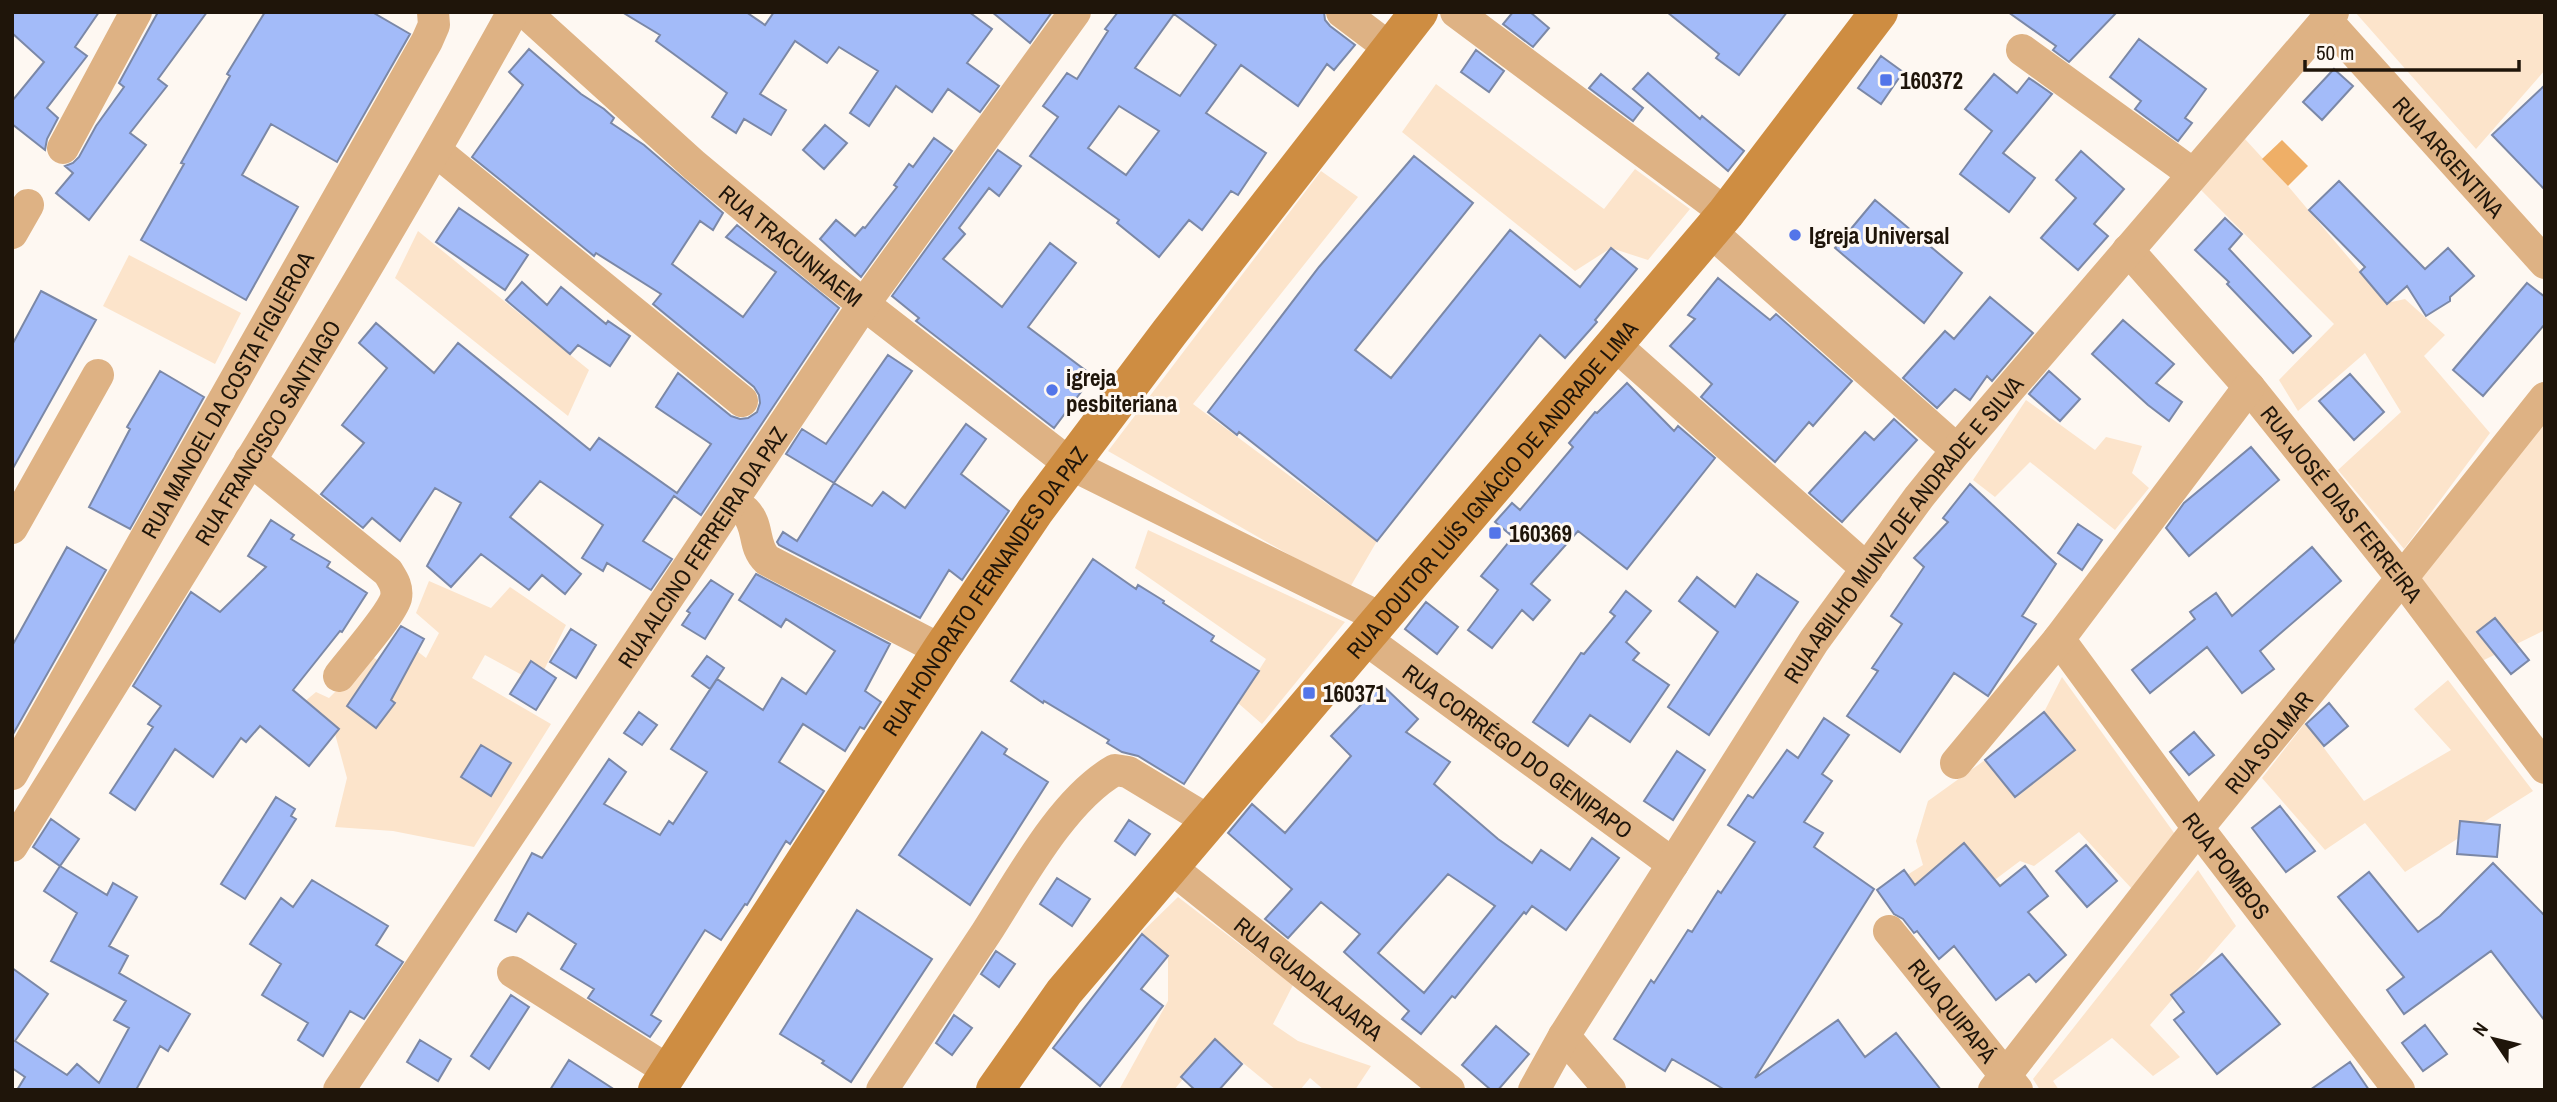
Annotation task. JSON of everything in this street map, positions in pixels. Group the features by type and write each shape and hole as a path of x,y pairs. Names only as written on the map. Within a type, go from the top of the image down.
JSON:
{"main road":[{"name":"RUA HONORATO FERNANDES DA PAZ","path":"663,1080 941,650 1035,511 1419,12"},
{"name":"RUA DOUTOR LUÍS IGNÁCIO DE ANDRADE LIMA","path":"995,1090 1065,992 1718,222 1879,12"}],"street":[{"path":"63,148 136,12"},
{"name":"RUA MANOEL DA COSTA FIGUEROA","path":"12,774 426,41 434,25 433,12"},
{"name":"RUA FRANCISCO SANTIAGO","path":"12,846 250,460 436,151 513,12"},
{"name":"RUA TRACUNHAEM","path":"524,12 694,165 864,304 1070,464"},
{"name":"RUA ALCINO FERREIRA DA PAZ","path":"339,1090 864,304 1075,12"},
{"path":"1342,12 1391,49"},
{"path":"1456,12 1718,222 1957,450"},
{"name":"RUA ABILHO MUNIZ DE ANDRADE E SILVA","path":"1534,1090 1564,1036 1814,641 1867,569 1957,450 2329,16"},
{"name":"RUA ARGENTINA","path":"2329,16 2545,263"},
{"path":"2022,50 2193,174"},
{"path":"436,151 742,401"},
{"path":"12,233 28,205"},
{"name":"RUA JOSÉ DIAS FERREIRA","path":"2128,250 2249,387 2402,578 2545,768"},
{"path":"1614,344 1867,569"},
{"path":"12,528 98,374"},
{"path":"1956,763 2059,639 2249,387"},
{"name":"RUA SOLMAR","path":"2005,1085 2198,828 2402,578 2545,397"},
{"path":"250,460 378,563 396,584 396,597 389,610 339,676"},
{"name":"RUA CORRÉGO DO GENIPAPO","path":"1070,464 1373,628 1673,864"},
{"path":"745,511 754,523 760,554 767,560 941,650"},
{"name":"RUA POMBOS","path":"2059,639 2198,828 2399,1090"},
{"path":"882,1090 1037,854 1077,801 1100,779 1115,770 1128,772 1209,821"},
{"name":"RUA GUADALAJARA","path":"1170,867 1449,1090"},
{"name":"RUA QUIPAPÁ","path":"1889,931 2005,1085"},
{"path":"513,972 663,1080"},
{"path":"1564,1036 1610,1090"}],"shaded area":[{"path":"2355,12 2545,12 2545,70 2476,149"},
{"path":"1436,84 1604,209 1635,169 1690,209 1648,260 1611,248 1575,271 1402,132"},
{"path":"2245,139 2387,303 2405,299 2445,335 2424,356 2490,433 2404,549 2338,470 2401,412 2365,353 2298,411 2279,380 2334,324 2200,189"},
{"path":"2282,140 2308,166 2288,186 2262,159"},
{"path":"1321,171 1358,197 1193,404 1377,541 1349,589 1108,451"},
{"path":"418,231 589,370 568,416 395,278"},
{"path":"129,255 241,313 215,364 103,306"},
{"path":"2026,400 2095,450 2106,437 2142,446 2132,473 2149,488 2115,530 2030,462 1995,497 1973,480"},
{"path":"2545,420 2545,630 2482,661 2420,576"},
{"path":"1148,530 1345,622 1262,724 1238,703 1266,659 1135,568"},
{"path":"429,581 491,608 510,587 566,625 544,670 531,661 522,675 485,655 472,678 551,724 474,847 393,831 335,827 347,778 335,734 297,708 316,692 329,698 371,656 403,676 417,651 426,658 439,633 416,613"},
{"path":"2062,677 2177,837 2133,890 2079,832 2034,866 2020,861 1941,920 1907,875 1923,865 1916,841 1928,801 1985,760 2016,798 2074,750 2044,712"},
{"path":"2448,680 2533,791 2405,872 2365,823 2325,850 2262,778 2305,723 2364,801 2451,750 2414,709"},
{"path":"2198,870 2236,926 2150,1025 2180,1057 2153,1076 2112,1038 2053,1081 2059,1090 2040,1090 2033,1079"},
{"path":"1178,897 1293,985 1273,1024 1298,1041 1371,1066 1355,1090 1324,1090 1310,1078 1300,1090 1276,1090 1215,1040 1174,1090 1119,1090 1168,1001 1168,956 1141,933"}],"building":[{"path":"12,12 99,12 75,47 87,56 47,108 58,118 47,139 45,150 12,124 12,101 44,62 12,33"},
{"path":"158,12 207,12 158,79 167,86 130,133 146,145 89,220 56,193 73,173 65,166 79,157 96,126 124,87 119,83"},
{"path":"265,12 372,12 410,34 337,162 271,124 242,175 298,207 246,300 141,240 230,76 227,74"},
{"path":"622,12 746,12 765,25 774,12 969,12 992,29 967,63 999,86 980,112 948,89 932,112 896,86 869,126 850,113 878,71 839,47 827,63 795,41 760,94 786,110 771,135 744,119 736,133 712,117 727,93 656,41 660,35"},
{"path":"992,12 1052,12 1030,43"},
{"path":"1118,12 1324,12 1325,20 1330,26 1355,45 1334,70 1327,64 1298,106 1241,65 1206,113 1266,153 1238,195 1231,191 1202,230 1189,220 1159,257 1117,223 1119,220 1030,156 1058,117 1043,106 1067,73 1077,79 1108,31 1105,29","holes":["1174,14 1216,45 1180,96 1135,68","1119,106 1159,131 1126,175 1088,148"]},
{"path":"1513,12 1530,12 1549,28 1533,47 1503,24"},
{"path":"1667,12 1787,12 1739,75 1716,58 1719,54"},
{"path":"2008,12 2117,12 2069,62 2053,50 2056,46"},
{"path":"2139,39 2206,89 2185,118 2192,123 2178,141 2135,109 2141,101 2110,77"},
{"path":"529,49 581,94 614,118 611,123 644,145 723,213 713,230 700,221 672,264 743,317 776,272 726,237 737,225 839,308 701,515 674,496 643,541 672,559 651,590 607,563 603,571 582,558 603,525 540,481 510,517 581,574 565,594 542,575 529,590 481,554 451,587 427,566 461,503 435,488 400,541 372,518 363,528 321,494 364,443 342,425 387,368 359,343 376,323 434,373 458,343 590,450 599,438 677,493 711,444 656,407 678,373 731,416 748,418 757,412 760,403 754,387 653,304 661,294 596,253 594,256 472,157 523,85 509,72"},
{"path":"1476,50 1504,71 1489,92 1461,72"},
{"path":"1881,56 1903,72 1881,104 1858,88"},
{"path":"2334,69 2353,86 2322,120 2303,102"},
{"path":"1648,73 1700,119 1702,116 1744,151 1728,171 1633,89"},
{"path":"1601,74 1643,108 1633,121 1589,88"},
{"path":"1994,74 2017,93 2029,78 2052,94 2003,153 2035,178 2009,212 1960,174 1992,131 1965,109"},
{"path":"2545,85 2545,190 2492,135"},
{"path":"825,125 847,143 824,169 803,150"},
{"path":"934,138 952,151 861,277 820,239 836,220 855,236 865,228 897,187 894,185 909,164 913,167"},
{"path":"998,150 1021,166 999,196 989,188 959,228 965,234 943,259 1002,307 1050,243 1076,263 1028,327 1093,376 1054,428 916,321 919,318 892,296"},
{"path":"2081,151 2124,189 2094,224 2108,236 2078,270 2041,238 2076,198 2056,180"},
{"path":"1414,156 1473,203 1355,350 1391,378 1510,230 1580,287 1611,248 1637,269 1595,320 1597,322 1565,358 1540,335 1377,541 1239,432 1237,435 1208,412 1319,267"},
{"path":"2339,181 2425,269 2448,248 2474,276 2450,297 2450,301 2426,316 2407,286 2387,304 2360,272 2365,267 2309,210"},
{"path":"1875,200 1962,273 1924,323 1835,248"},
{"path":"459,208 528,255 505,290 436,242"},
{"path":"2225,218 2242,234 2229,249 2311,336 2293,353 2227,284 2229,282 2195,250"},
{"path":"1718,278 1770,320 1776,314 1852,381 1813,426 1809,422 1775,462 1701,397 1712,384 1670,346 1695,319 1688,315"},
{"path":"522,282 547,305 561,287 606,324 608,321 630,336 610,366 578,345 570,354 506,300"},
{"path":"2527,283 2545,297 2545,324 2483,396 2453,370"},
{"path":"41,291 96,320 12,470 12,345"},
{"path":"1990,297 2033,333 1992,381 1987,376 1970,400 1955,389 1937,408 1903,378 1945,331 1954,339"},
{"path":"2123,320 2174,364 2156,383 2182,402 2169,421 2092,354"},
{"path":"888,355 912,371 834,483 786,454 802,429 826,444"},
{"path":"160,371 204,397 130,529 89,507 130,429 127,427"},
{"path":"2049,371 2080,399 2060,421 2029,394"},
{"path":"2350,374 2384,412 2354,440 2319,401"},
{"path":"1627,383 1674,431 1678,426 1715,458 1627,569 1578,531 1531,584 1550,600 1533,620 1522,610 1492,648 1468,630 1498,590 1481,576 1513,537 1495,522 1512,503 1520,510 1573,447 1569,443 1595,412"},
{"path":"1894,419 1917,440 1842,522 1809,493 1865,432 1874,440"},
{"path":"966,424 986,439 961,474 1009,511 962,580 949,570 920,618 777,542 783,532 797,541 834,483 872,506 883,492 905,508"},
{"path":"2251,447 2279,480 2189,556 2166,528 2184,503"},
{"path":"1970,484 2056,564 2022,616 2036,624 1988,696 1954,673 1900,752 1847,716 1878,671 1872,668 1902,624 1891,616 1924,567 1914,558 1948,522 1943,518"},
{"path":"271,520 294,535 291,539 330,562 327,567 367,593 342,632 340,631 293,690 339,729 309,766 260,726 246,742 241,738 213,777 175,749 135,810 110,793 153,727 148,724 161,706 133,686 191,592 220,612 266,567 248,556"},
{"path":"2078,524 2102,540 2082,570 2058,553"},
{"path":"67,547 106,570 12,736 12,646"},
{"path":"2312,547 2341,581 2260,651 2274,669 2242,693 2207,647 2150,693 2132,670 2195,619 2190,612 2216,593 2232,616"},
{"path":"1093,559 1136,589 1138,585 1164,601 1163,603 1214,636 1211,641 1259,671 1184,784 1138,756 1122,752 1107,743 1109,740 1044,701 1043,703 1011,681"},
{"path":"756,574 890,644 865,691 881,702 864,729 860,727 845,751 803,724 779,762 824,791 790,844 786,841 747,905 745,904 721,940 705,930 651,1015 661,1021 650,1037 588,998 594,989 561,969 576,944 528,913 516,932 495,920 532,853 542,858 609,759 626,772 604,804 660,835 669,821 673,824 707,772 671,749 717,679 763,710 782,678 806,694 835,651 786,619 781,627 739,600"},
{"path":"1757,574 1798,602 1709,735 1668,707 1718,632 1679,601 1697,577 1735,607"},
{"path":"711,580 733,594 705,639 682,625 690,613 687,611"},
{"path":"1626,591 1651,611 1626,642 1639,653 1633,660 1669,685 1630,742 1590,715 1568,746 1533,722 1581,653 1584,654 1615,616 1610,612"},
{"path":"1426,602 1458,627 1437,654 1405,629"},
{"path":"2495,618 2529,660 2511,674 2477,632"},
{"path":"401,626 424,639 391,700 395,703 376,728 347,706"},
{"path":"571,629 596,645 576,678 550,662"},
{"path":"707,656 724,668 710,689 692,676"},
{"path":"531,661 556,678 536,710 510,694"},
{"path":"1381,684 1418,719 1406,732 1450,762 1434,784 1498,839 1532,863 1541,850 1570,870 1592,838 1619,858 1566,930 1532,906 1526,914 1524,912 1455,998 1452,996 1421,1034 1402,1019 1409,1011 1344,952 1360,934 1321,902 1288,938 1265,919 1292,889 1228,833 1252,804 1285,833 1351,756 1331,736","holes":["1448,874 1495,906 1424,993 1378,953"]},
{"path":"2329,703 2348,726 2324,746 2306,724"},
{"path":"639,712 657,725 642,745 624,733"},
{"path":"2044,712 2075,750 2015,797 1985,760"},
{"path":"1824,718 1849,735 1822,774 1832,781 1804,822 1823,833 1814,847 1874,889 1755,1078 1838,1020 1865,1057 1896,1033 1941,1090 1725,1090 1672,1059 1665,1071 1614,1039 1651,980 1654,983 1688,930 1692,932 1718,891 1721,893 1755,842 1728,825 1748,795 1753,798 1787,750 1798,758"},
{"path":"982,732 1007,749 1004,754 1048,782 970,905 899,855"},
{"path":"2194,732 2214,755 2189,775 2170,752"},
{"path":"481,745 511,763 491,796 461,777"},
{"path":"1677,751 1705,770 1673,820 1644,801"},
{"path":"276,797 295,809 291,816 296,819 245,899 221,884"},
{"path":"2280,806 2315,851 2286,872 2252,828"},
{"path":"51,819 79,839 60,866 33,847"},
{"path":"1129,820 1150,834 1135,855 1115,841"},
{"path":"2460,821 2500,825 2497,857 2457,854"},
{"path":"1964,843 2000,886 2025,866 2048,896 2028,912 2066,955 2036,982 2029,974 1996,1000 1954,946 1939,959 1917,931 1914,933 1903,919 1894,914 1877,890 1904,870 1915,885"},
{"path":"2086,845 2117,881 2087,907 2056,871"},
{"path":"2493,863 2545,916 2545,1021 2491,951 2404,1014 2387,990 2404,977 2338,897 2369,872 2418,932 2440,916"},
{"path":"60,866 107,895 113,883 137,897 109,946 128,956 119,973 190,1014 168,1051 160,1046 136,1090 17,1090 25,1077 12,1068 12,968 48,994 15,1041 67,1075 77,1064 99,1083 129,1028 114,1020 126,1001 51,961 77,913 44,891"},
{"path":"1057,878 1090,899 1072,926 1040,904"},
{"path":"312,880 388,926 376,945 403,962 364,1019 350,1011 323,1056 298,1040 308,1023 262,995 281,964 250,944 281,898 293,907"},
{"path":"857,910 932,959 851,1082 822,1063 824,1061 780,1034"},
{"path":"1142,934 1168,956 1141,989 1163,1006 1100,1086 1053,1048"},
{"path":"996,951 1015,964 999,987 981,974"},
{"path":"2222,954 2280,1024 2217,1074 2174,1020 2184,1012 2171,995"},
{"path":"511,995 529,1007 489,1069 471,1056"},
{"path":"954,1015 972,1028 952,1055 936,1043"},
{"path":"2425,1025 2447,1054 2423,1071 2402,1043"},
{"path":"1496,1026 1529,1054 1498,1090 1491,1090 1462,1065"},
{"path":"1215,1039 1242,1064 1219,1090 1195,1090 1181,1077"},
{"path":"420,1040 451,1059 438,1081 407,1062"},
{"path":"569,1060 615,1090 550,1090"},
{"path":"2350,1062 2369,1090 2310,1090"}],"place":[{"name":"160372","path":"1886,80"},
{"name":"Igreja Universal","path":"1795,235"},
{"name":"igreja pesbiteriana","path":"1052,390"},
{"name":"160369","path":"1495,533"},
{"name":"160371","path":"1309,693"}]}
